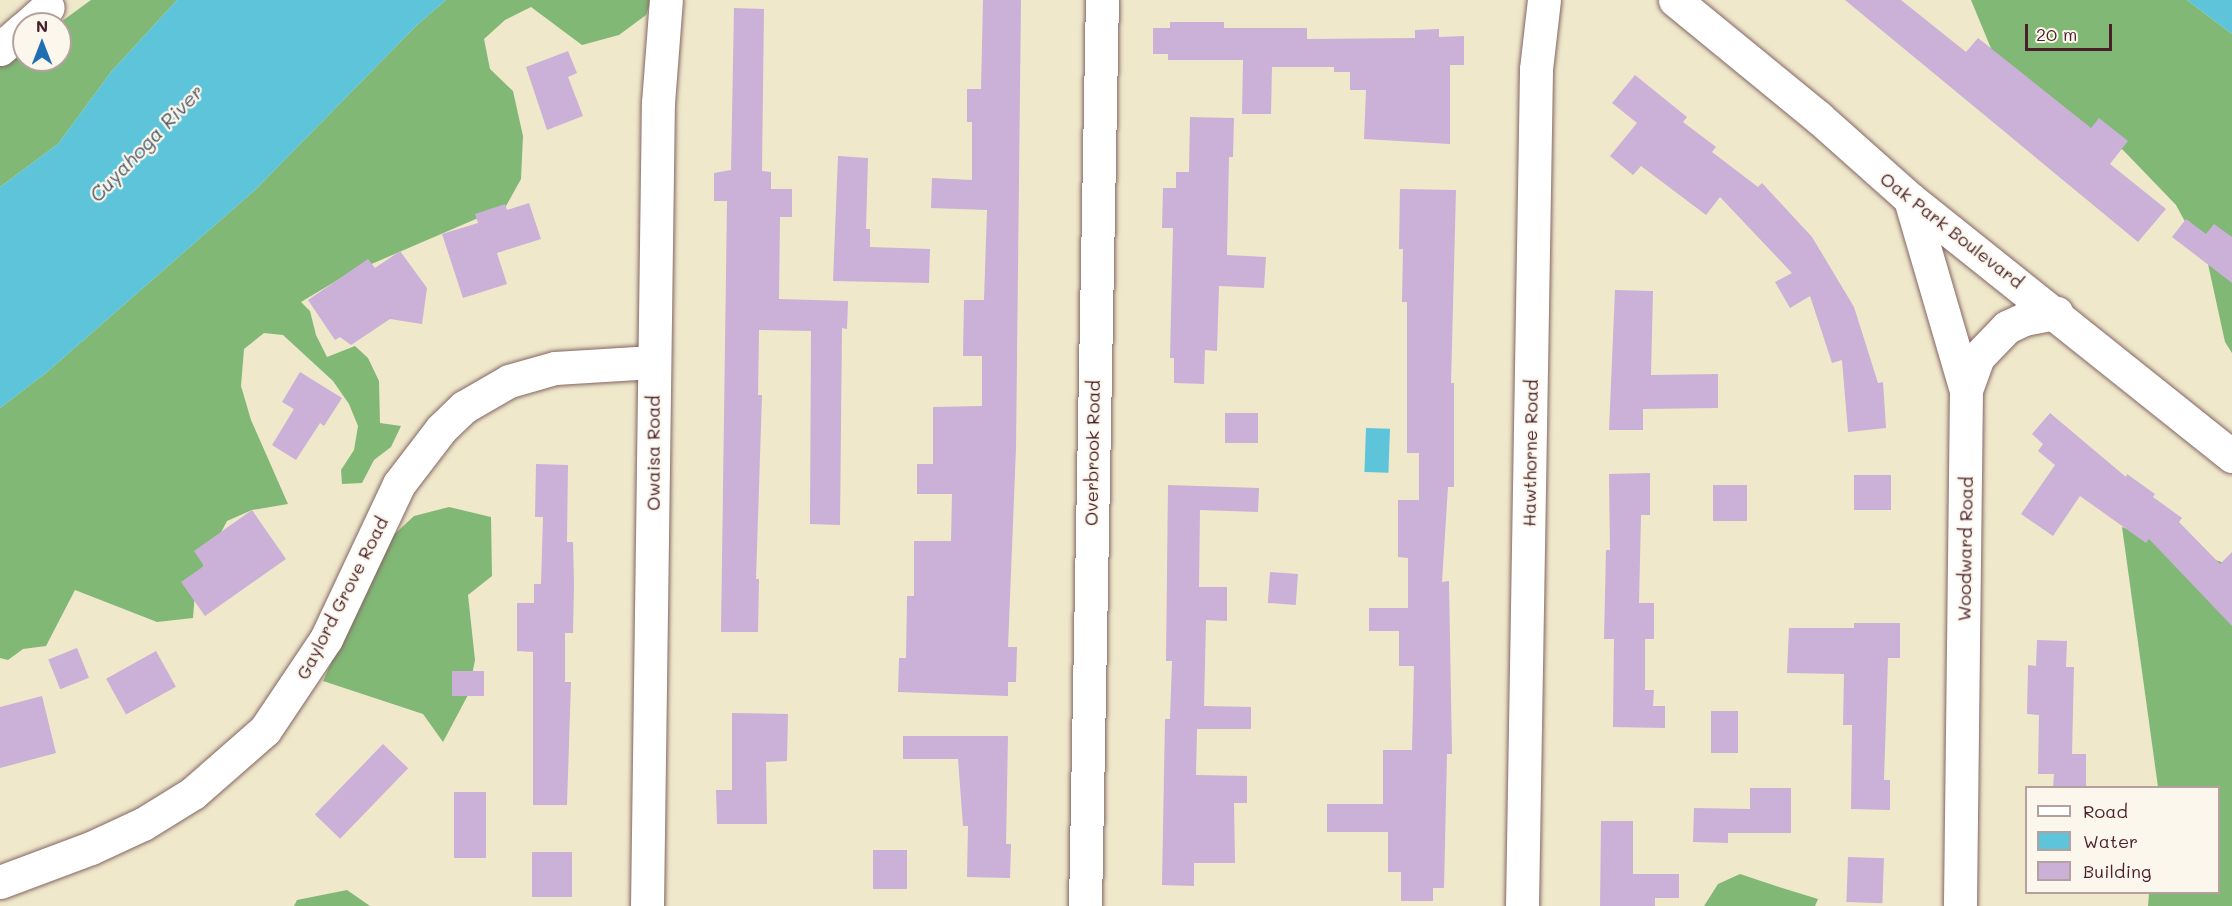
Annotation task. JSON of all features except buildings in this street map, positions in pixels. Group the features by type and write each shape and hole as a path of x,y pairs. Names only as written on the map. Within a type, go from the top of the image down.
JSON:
{"street":[{"name":"Owaisa Road","path":"647,906 658,103 666,0"},
{"name":"Overbrook Road","path":"1085,906 1102,0"},
{"name":"Hawthorne Road","path":"1522,906 1536,69 1544,0"},
{"name":"Oak Park Boulevard","path":"1675,0 1818,117 1910,199 2056,313 2232,456"},
{"path":"0,49 12,39"},
{"name":"Woodward Road","path":"1910,199 1966,390 1960,906"},
{"path":"1966,390 1978,357 2007,327 2024,319 2056,313"},
{"name":"Gaylord Grove Road","path":"0,882 91,848 143,824 193,793 265,730 326,639 399,484 435,435 464,407 509,381 555,368 653,362"}],"green space":[{"path":"91,0 177,0 111,72 58,144 0,187 0,65 12,56 12,72 72,72 72,14"},
{"path":"446,0 651,0 646,15 619,35 582,45 531,7 505,20 484,39 490,69 513,91 523,136 521,179 506,206 346,275 301,302 310,311 316,335 327,357 355,346 368,358 379,381 380,423 401,426 391,447 374,460 362,483 342,484 341,470 354,450 358,426 349,404 333,381 283,335 264,333 244,349 241,386 251,420 288,504 252,510 227,521 196,580 193,618 157,622 75,590 46,646 23,649 8,660 0,658 0,408 46,373 255,190 416,26"},
{"path":"1971,0 2187,0 2232,34 2232,353 2225,342 2208,264 2176,205 2123,150 2070,126 2007,87"},
{"path":"449,507 491,517 492,576 468,595 475,660 468,695 443,742 423,714 323,681 384,544 414,516"},
{"path":"2122,527 2224,563 2232,578 2232,906 2148,906 2149,894 2220,894 2220,786 2158,786"},
{"path":"1740,874 1818,899 1815,906 1704,906 1718,884"},
{"path":"347,890 370,906 294,906 297,900"}],"water":[{"name":"Cuyahoga River","path":"177,0 446,0 416,26 255,190 46,373 0,408 0,187 58,144 111,72"},
{"path":"2187,0 2232,0 2232,34"},
{"path":"1366,428 1390,429 1388,473 1364,472"}]}
